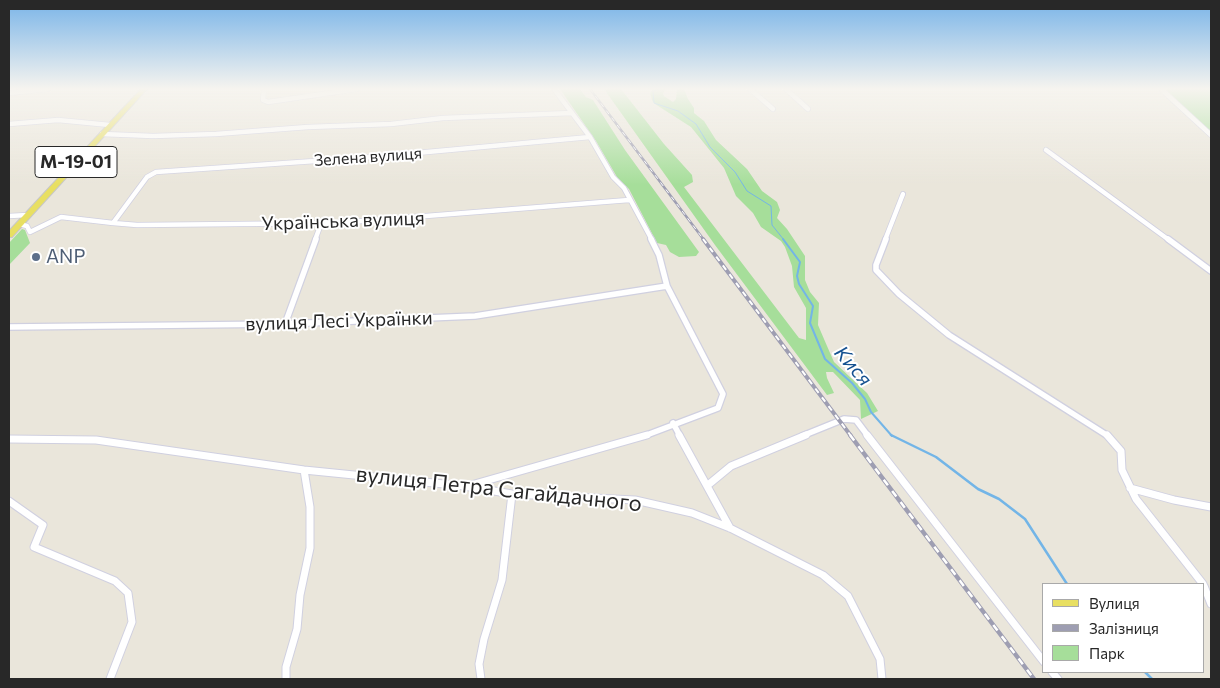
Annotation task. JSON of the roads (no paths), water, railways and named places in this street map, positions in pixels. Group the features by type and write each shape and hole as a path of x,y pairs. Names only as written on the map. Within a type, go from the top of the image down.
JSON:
{"main road":[{"name":"М-19-01","path":"9,235 114,121"}],"street":[{"path":"9,124 44,121"},
{"path":"70,121 110,125"},
{"path":"102,134 143,136 208,135 416,121"},
{"path":"464,486 636,439 718,408 723,394 668,286 653,241 638,212 629,200 626,190 614,178 590,137 578,121"},
{"path":"1195,121 1211,136"},
{"name":"Зелена вулиця","path":"113,223 147,177 158,171 373,157 590,137"},
{"path":"1046,150 1211,271"},
{"path":"903,194 876,265 876,270 899,294 956,340 1106,433 1121,451 1121,467 1139,505 1194,570 1202,583"},
{"name":"Українська вулиця","path":"19,224 26,226 30,232 61,217 137,226 321,224 452,216 629,200"},
{"path":"9,216 28,214"},
{"path":"285,324 321,224"},
{"name":"вулиця Лесі Українки","path":"9,327 285,324 490,315 668,286"},
{"path":"708,486 732,466 758,454 844,419 856,420 1042,659"},
{"path":"673,424 730,528"},
{"name":"вулиця Петра Сагайдачного","path":"9,439 96,440 304,470 464,486 512,494 635,500 692,514 730,528 823,575 848,596 880,659 882,679"},
{"path":"286,679 286,667 298,629 300,596 310,548 310,507 304,470"},
{"path":"1130,488 1174,500 1211,507"},
{"path":"481,679 480,664 484,638 502,580 512,494"},
{"path":"9,501 44,525 34,547 115,581 128,593 132,622 110,679"},
{"path":"1205,590 1211,604"}],"waterway":[{"name":"Кися","path":"692,121 696,124 710,147 735,172 747,191 771,206 772,225 784,240"},
{"name":"Кися","path":"783,239 800,262 797,276 799,284 813,306 810,323 825,359 852,383 865,399 871,412 891,435"},
{"name":"Кися","path":"891,435 936,457 978,489 999,499 1025,519 1066,583"},
{"name":"Кися","path":"1146,673 1152,679"}],"railway":[{"path":"614,121 704,240"},
{"path":"703,239 851,436"},
{"path":"850,435 1034,679"}],"place":[{"name":"ANP","path":"36,257"}]}
